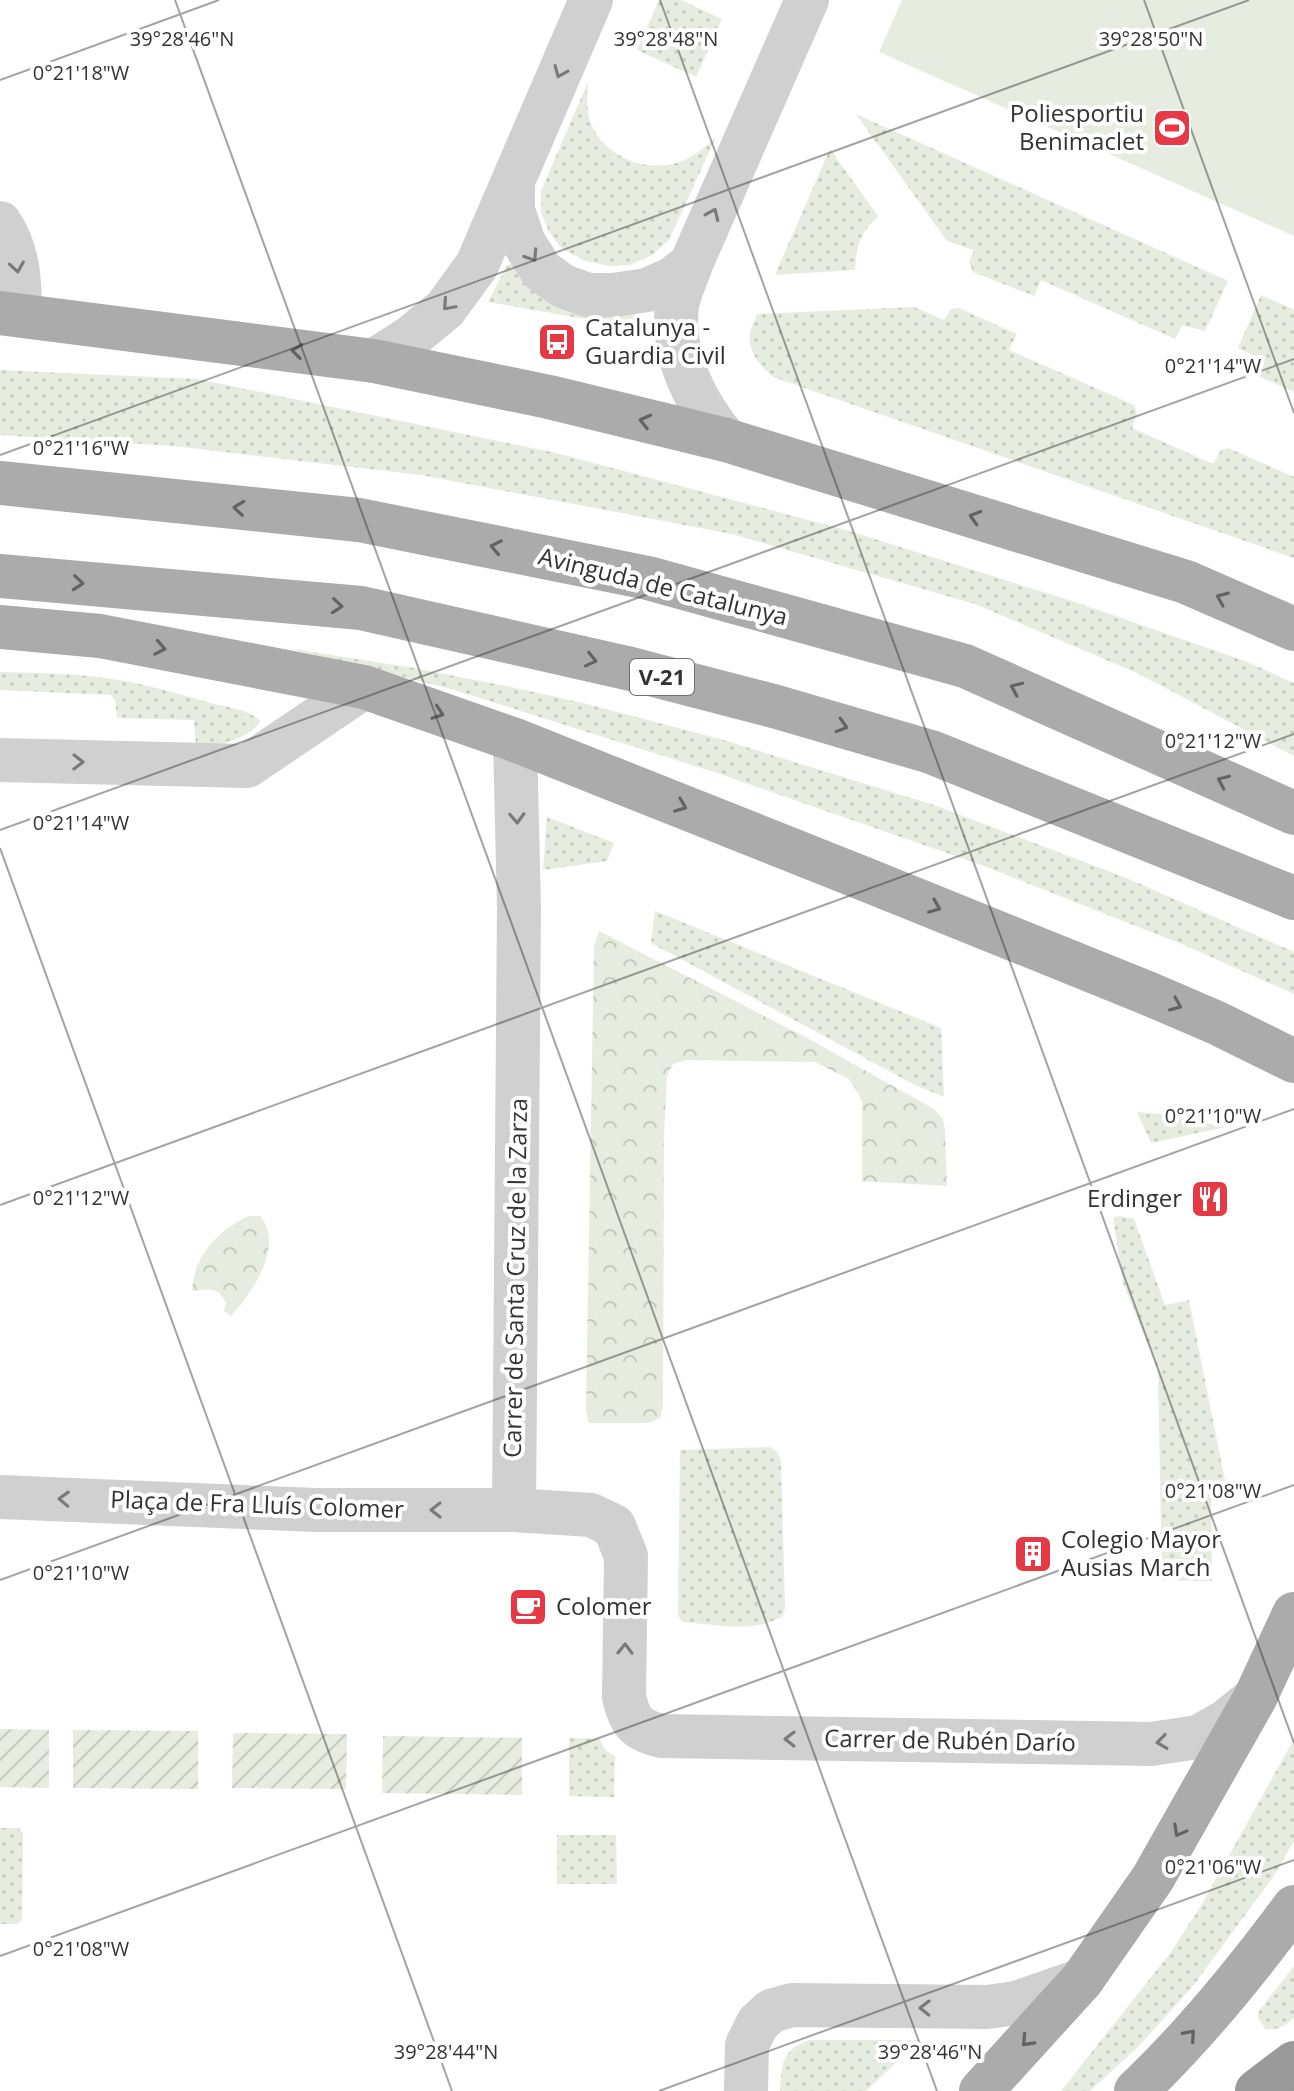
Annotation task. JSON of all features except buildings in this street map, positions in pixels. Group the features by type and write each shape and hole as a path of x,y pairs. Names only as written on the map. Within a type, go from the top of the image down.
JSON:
{"highway":[{"path":"1257,2091 1294,2063"}],"main road":[{"path":"7,315 374,361 549,397 726,440 1186,582 1294,629"},
{"name":"Avinguda de Catalunya","path":"0,483 359,520 648,578 965,666 1294,813"},
{"name":"V-21","path":"0,576 361,608 631,669 931,752 1294,898"},
{"path":"0,627 100,636 364,687 515,740 948,912 1217,1023 1294,1061"},
{"path":"1217,1023 1268,1067 1294,1096"},
{"path":"981,2091 1082,1980 1153,1878 1255,1698 1294,1614"},
{"path":"1136,2091 1225,1994 1294,1907"}],"street":[{"path":"374,361 411,337 445,309 477,265 591,0"},
{"path":"726,440 705,414 690,386 677,330 677,304 691,264 807,0"},
{"path":"513,182 513,210 524,243 542,271 563,286 588,295 647,290 672,279 691,264"},
{"path":"0,223 17,260 20,288 7,315"},
{"path":"0,760 247,766 364,687"},
{"name":"Carrer de Santa Cruz de la Zarza","path":"514,1510 519,908 515,740"},
{"name":"Plaça de Fra Lluís Colomer","path":"0,1497 316,1510 514,1510"},
{"name":"Carrer de Rubén Darío","path":"514,1510 591,1515 614,1526 626,1556 624,1697 627,1712 635,1725 647,1733 662,1736 1151,1744 1198,1737 1226,1721 1255,1698"},
{"path":"746,2091 747,2045 758,2023 771,2011 792,2005 987,2007 1016,2003 1082,1980"}],"green space":[{"path":"659,0 681,0 722,19 696,77 637,50"},
{"name":"Poliesportiu Benimaclet","path":"902,0 1294,0 1294,236 879,52"},
{"path":"588,82 588,110 592,126 606,146 626,159 649,165 673,164 691,157 716,137 669,240 652,255 630,265 610,266 585,261 560,247 549,232 541,212 541,191"},
{"path":"856,114 1228,281 1205,331 1182,325 1175,339 1041,280 1034,296 973,272 969,262 974,250 947,241"},
{"path":"830,149 878,216 860,240 855,270 775,275"},
{"path":"514,263 638,310 630,327 488,302 507,265"},
{"path":"1261,295 1294,310 1294,392 1256,375 1262,359 1238,348"},
{"path":"914,307 944,320 951,309 959,308 1017,334 1009,350 1134,405 1137,414 1132,428 1213,464 1221,450 1228,448 1294,477 1294,558 773,377 760,363 751,346 750,333 757,314"},
{"path":"0,370 197,379 556,453 846,530 1072,601 1245,661 1294,683 1294,756 1137,673 975,604 732,534 421,475 173,446 0,435"},
{"path":"287,648 414,668 587,704 720,739 934,805 1129,879 1294,952 1294,994 1184,945 984,866 714,772 451,689"},
{"path":"0,672 70,674 125,681 238,710 260,721 241,737 196,749 194,720 117,718 115,700 111,695 0,690"},
{"path":"547,817 614,843 607,861 543,870"},
{"path":"655,911 941,1028 944,1097 915,1085 651,943"},
{"path":"599,931 809,1039 934,1109 943,1119 945,1129 947,1186 862,1181 862,1103 849,1079 815,1062 686,1060 673,1064 667,1075 664,1135 663,1405 660,1418 649,1423 589,1423 586,1410 594,947"},
{"path":"1137,1112 1162,1114 1226,1127 1151,1143"},
{"path":"248,1216 260,1216 267,1228 267,1255 256,1282 231,1316 224,1311 226,1303 216,1291 192,1291 194,1278 209,1246 226,1229"},
{"path":"1113,1217 1134,1219 1165,1305 1189,1300 1225,1481 1211,1483 1212,1581 1162,1580 1158,1369 1123,1283"},
{"path":"770,1447 778,1453 781,1462 783,1616 771,1622 747,1626 682,1622 678,1615 680,1450"},
{"path":"0,1729 49,1730 49,1788 0,1787"},
{"path":"73,1730 198,1731 198,1789 73,1788"},
{"path":"233,1733 347,1734 346,1789 232,1788"},
{"path":"383,1736 522,1738 522,1795 382,1793"},
{"path":"569,1738 600,1739 605,1750 615,1756 614,1797 569,1796"},
{"path":"1294,1739 1294,1841 1273,1877 1193,1986 1138,2047 1090,2091 1061,2091 1171,1952 1202,1904"},
{"path":"0,1828 19,1828 23,1833 22,1920 17,1924 0,1924"},
{"path":"557,1835 616,1835 617,1884 557,1884"},
{"path":"1294,1966 1294,2018 1281,2027 1265,2029 1258,2017 1259,2011"},
{"path":"810,2040 920,2040 866,2091 780,2091 781,2073 788,2053"}],"place":[{"name":"Poliesportiu Benimaclet","path":"1172,128"},
{"name":"Catalunya - Guardia Civil","path":"557,342"},
{"name":"Erdinger","path":"1210,1199"},
{"name":"Colegio Mayor Ausias March","path":"1033,1554"},
{"name":"Colomer","path":"528,1607"}]}
